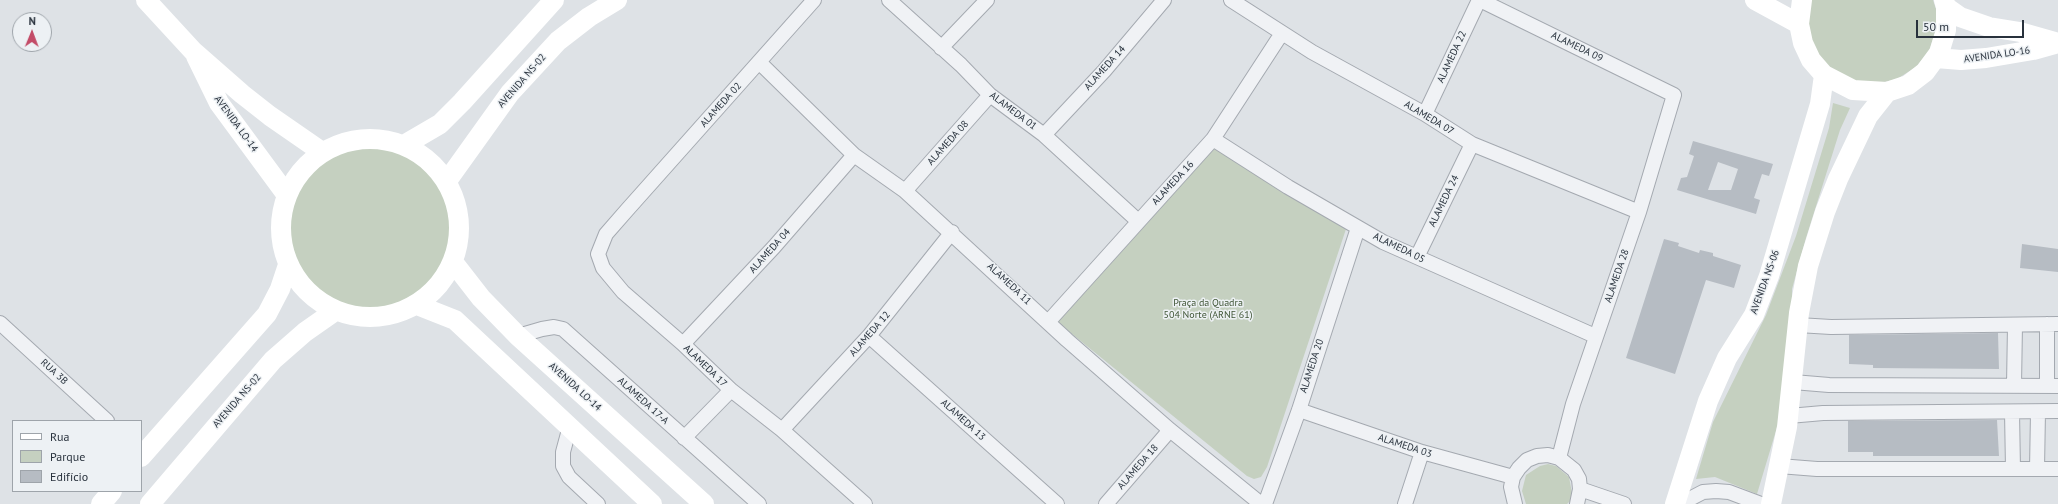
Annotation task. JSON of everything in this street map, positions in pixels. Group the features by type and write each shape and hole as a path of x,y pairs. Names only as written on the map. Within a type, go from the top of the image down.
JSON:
{"street":[{"name":"AVENIDA LO-14","path":"146,0 194,51 264,111 322,152"},
{"path":"404,145 440,124 462,102 554,0"},
{"name":"AVENIDA NS-02","path":"447,181 510,93 558,40 589,17 617,0"},
{"name":"ALAMEDA 02","path":"627,210 814,0"},
{"name":"ALAMEDA 01","path":"889,0 941,48 961,64 990,95 1044,134 1138,221"},
{"path":"941,48 987,0"},
{"name":"ALAMEDA 14","path":"1044,134 1104,71 1164,0"},
{"name":"ALAMEDA 07","path":"1231,0 1312,52 1425,114 1472,144 1639,212"},
{"name":"ALAMEDA 09","path":"1479,0 1674,95"},
{"name":"ALAMEDA 22","path":"1425,114 1479,0"},
{"path":"1755,0 1799,24"},
{"name":"AVENIDA LO-16","path":"1802,0 1799,24 1803,43 1808,54 1824,75 1853,90 1887,92 1908,85 1925,72 1936,58 1946,30 1945,3"},
{"name":"AVENIDA LO-16","path":"1945,3 1960,17 1989,27 2020,32 2058,43"},
{"name":"ALAMEDA 16","path":"1049,321 1213,139 1282,33"},
{"name":"AVENIDA LO-16","path":"1936,58 1961,60 1986,58 2033,50 2058,43"},
{"name":"AVENIDA LO-14","path":"194,51 219,103 286,194"},
{"name":"ALAMEDA 11","path":"759,62 854,155 905,191 1170,430 1261,504"},
{"name":"AVENIDA NS-06","path":"1675,504 1708,401 1727,358 1754,315 1769,276 1820,104 1824,75"},
{"path":"1771,504 1789,416 1798,325 1808,266 1825,212 1868,116 1887,92"},
{"name":"ALAMEDA 08","path":"905,191 990,95"},
{"name":"ALAMEDA 28","path":"1559,458 1573,404 1639,212 1674,95"},
{"path":"377,139 404,145 428,160 447,181 458,207 460,235 453,262 439,286 417,305 391,316 363,318 335,311 315,300 299,286 288,265 282,249 280,221 286,194 301,170 322,152 349,141 377,139"},
{"name":"ALAMEDA 05","path":"1213,139 1288,187 1358,228 1417,257 1596,336"},
{"name":"ALAMEDA 24","path":"1417,257 1472,144"},
{"name":"ALAMEDA 04","path":"683,344 774,247 854,155"},
{"name":"ALAMEDA 17","path":"627,210 606,234 598,249 599,260 603,268 623,292 683,344 731,390 782,430 865,504"},
{"name":"ALAMEDA 20","path":"1265,504 1299,410 1358,228"},
{"name":"ALAMEDA 12","path":"782,430 869,336 952,232"},
{"name":"AVENIDA LO-14","path":"453,262 481,298 518,336 704,504"},
{"path":"142,454 266,314 280,289 288,265"},
{"path":"417,305 455,320 652,504"},
{"name":"AVENIDA NS-02","path":"150,504 273,360 305,332 335,311"},
{"name":"RUA 3B","path":"0,323 106,420"},
{"path":"1793,382 1829,384 2053,386 2052,324 1831,327 1798,325"},
{"path":"2014,385 2015,325"},
{"name":"ALAMEDA 17-A","path":"518,336 542,328 554,327 563,329 759,504"},
{"name":"ALAMEDA 13","path":"869,336 1057,504"},
{"path":"684,438 731,390"},
{"name":"ALAMEDA 03","path":"1299,410 1422,452 1514,477"},
{"path":"1789,416 1823,413 2058,411"},
{"path":"2012,412 2013,469"},
{"path":"2037,469 2038,412"},
{"path":"570,426 563,452 563,466 568,477 598,504"},
{"name":"ALAMEDA 18","path":"1106,504 1170,430"},
{"path":"1405,504 1422,452"},
{"path":"1515,504 1511,487 1514,477 1523,464 1537,456 1548,455 1559,458 1574,470 1579,479 1580,489 1577,504"},
{"path":"1779,466 1817,469 2058,469"},
{"path":"1580,489 1624,504"},
{"path":"1680,504 1703,492 1716,491 1729,492 1761,504"},
{"path":"101,504 111,492"}],"green space":[{"path":"1811,0 1933,0 1936,9 1936,30 1929,51 1916,67 1897,79 1876,84 1855,82 1836,73 1820,58 1811,40 1807,19"},
{"path":"1833,103 1850,108 1840,130 1806,238 1792,289 1792,310 1781,414 1757,494 1715,477 1696,479 1713,422 1766,315 1796,236 1829,128"},
{"path":"369,147 393,151 408,157 427,171 441,190 447,205 451,229 447,253 441,268 427,287 408,301 393,307 369,311 345,307 330,301 311,287 297,268 291,253 287,229 291,205 297,190 311,171 330,157 345,151"},
{"name":"Praça da Quadra 504 Norte (ARNE 61)","path":"1212,147 1346,229 1267,467 1261,477 1254,479 1247,476 1056,321"},
{"path":"1548,464 1556,466 1569,477 1572,493 1570,501 1567,504 1526,504 1522,491 1526,475 1540,466"}],"building":[{"path":"1693,141 1773,164 1769,176 1762,174 1754,198 1760,200 1756,214 1677,190 1681,178 1687,177 1694,156 1689,154","holes":["1718,162 1738,169 1731,190 1708,190"]},
{"path":"1664,239 1679,243 1678,246 1699,253 1700,250 1713,253 1713,256 1741,265 1734,288 1706,280 1675,374 1626,358"},
{"path":"2022,244 2058,249 2058,272 2020,268"},
{"path":"1998,333 1999,369 1873,368 1873,365 1849,364 1849,335"},
{"path":"1997,420 1999,456 1873,456 1873,452 1848,452 1848,421"}]}
